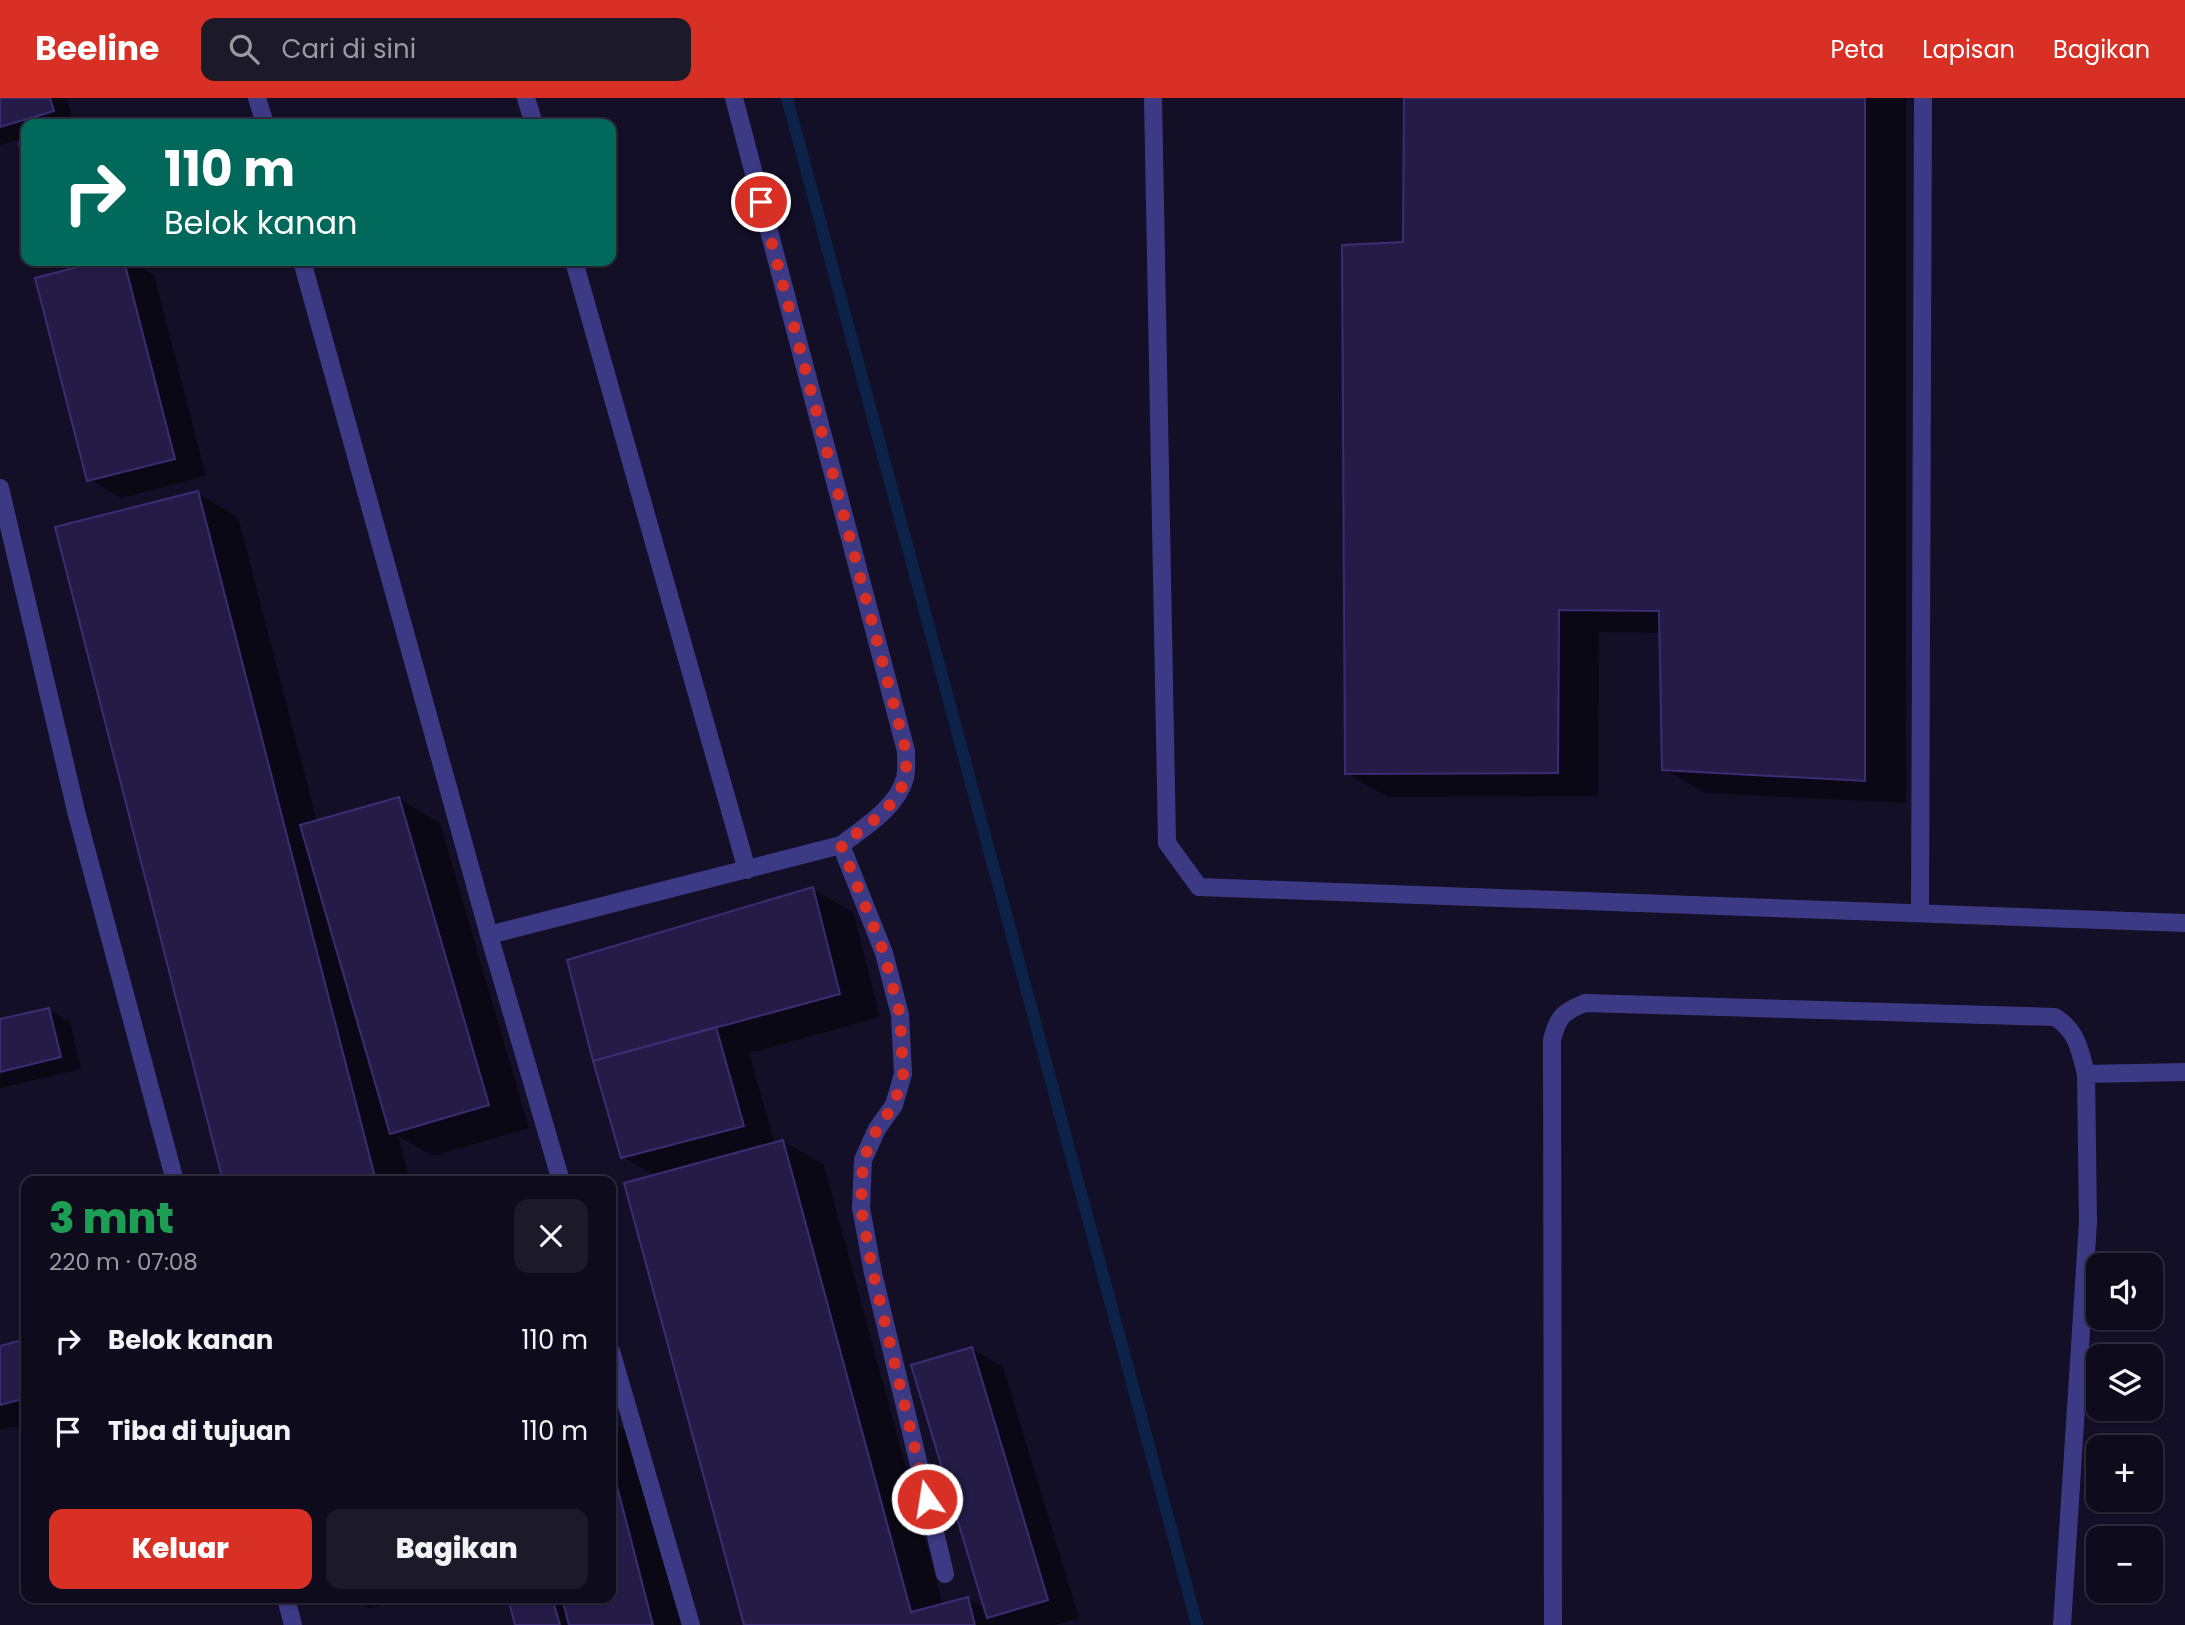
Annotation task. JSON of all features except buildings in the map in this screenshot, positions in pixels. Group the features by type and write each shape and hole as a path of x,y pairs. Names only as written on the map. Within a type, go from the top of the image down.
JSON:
{"lane":[{"path":"257,98 263,119"},
{"path":"526,98 532,119"},
{"path":"489,935 841,845 876,818 893,799 905,779 906,751 734,98"},
{"path":"1153,98 1167,843 1199,887 2185,923"},
{"path":"1920,912 1923,98"},
{"path":"303,266 489,935 560,1176"},
{"path":"576,266 747,870"},
{"path":"0,488 77,815 174,1176"},
{"path":"841,845 884,953 900,1015 903,1074 894,1105 877,1129 863,1160 861,1208 873,1273 945,1574"},
{"path":"1553,1625 1552,1040 1557,1020 1569,1009 1586,1003 2055,1017 2068,1025 2077,1038 2086,1074 2088,1222 2062,1625"},
{"path":"2086,1074 2185,1072"},
{"path":"616,1369 691,1625"},
{"path":"287,1603 293,1625"}],"waterway":[{"path":"787,98 1197,1625"}],"route":[{"path":"761,202 906,751 905,779 893,799 876,818 841,845 884,953 900,1015 903,1074 894,1105 877,1129 863,1160 861,1208 873,1273 927,1499"}]}
